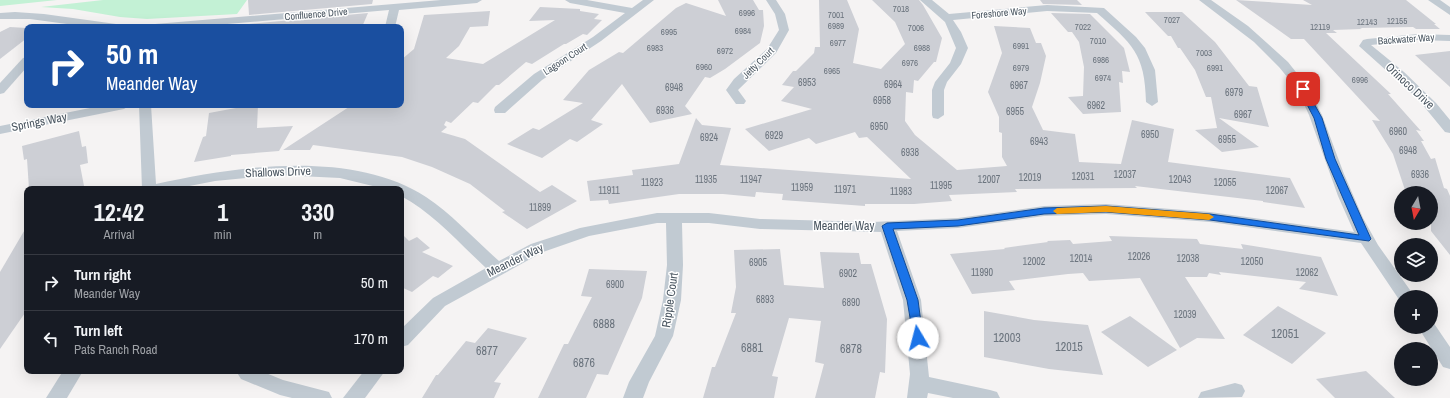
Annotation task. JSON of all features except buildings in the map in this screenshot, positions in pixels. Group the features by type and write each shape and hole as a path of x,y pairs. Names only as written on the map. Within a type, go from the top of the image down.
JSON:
{"street":[{"name":"Confluence Drive","path":"207,24 477,0"},
{"path":"570,0 633,11"},
{"name":"Lagoon Court","path":"500,110 538,77 597,39 649,0"},
{"name":"Jetty Court","path":"740,102 732,90 738,82 772,52 784,30 780,14 771,0"},
{"path":"925,0 936,7 952,22 962,48 955,64 941,82 938,90 938,115"},
{"path":"1204,0 1235,21 1259,42 1282,64 1303,89 1318,118 1330,159 1366,239 1401,290"},
{"path":"1433,0 1450,12"},
{"path":"391,24 395,7"},
{"name":"Foreshore Way","path":"947,17 1003,14 1047,8 1100,10 1142,49 1153,82 1152,102"},
{"path":"0,16 23,14 87,24"},
{"name":"Backwater Way","path":"1366,46 1367,42 1394,39 1450,38"},
{"name":"Orinoco Drive","path":"1366,46 1391,66 1436,109 1450,129"},
{"path":"0,90 24,63"},
{"name":"Springs Way","path":"0,130 109,108"},
{"path":"145,108 149,186"},
{"path":"1436,109 1450,111"},
{"name":"Shallows Drive","path":"169,186 205,178 249,172 295,170 335,172 386,183 393,186"},
{"name":"Shallows Drive","path":"404,191 420,200 434,211 497,269"},
{"name":"Meander Way","path":"404,337 439,302 537,248 586,232 657,218 708,218 760,224 816,227 887,226 958,223 1044,211 1106,209 1210,217 1366,239"},
{"name":"Ripple Court","path":"633,398 639,382 664,336 672,300 675,265 674,218"},
{"path":"887,226 912,300 918,338 918,390 990,398"},
{"path":"1432,334 1450,362"},
{"path":"56,398 71,374"},
{"path":"248,374 280,387 322,398"},
{"path":"353,398 373,374"},
{"path":"1208,398 1235,391"}],"green space":[{"path":"0,0 57,0 0,6"},
{"path":"103,0 247,0 237,14 147,19 120,17 73,9 41,7"}],"slow traffic":[{"path":"1057,211 1106,209 1150,211 1209,217"}],"route":[{"path":"918,338 912,300 887,226 958,223 1044,211 1106,209 1150,211 1210,217 1366,239 1355,218 1330,159 1318,118 1303,89"}]}
